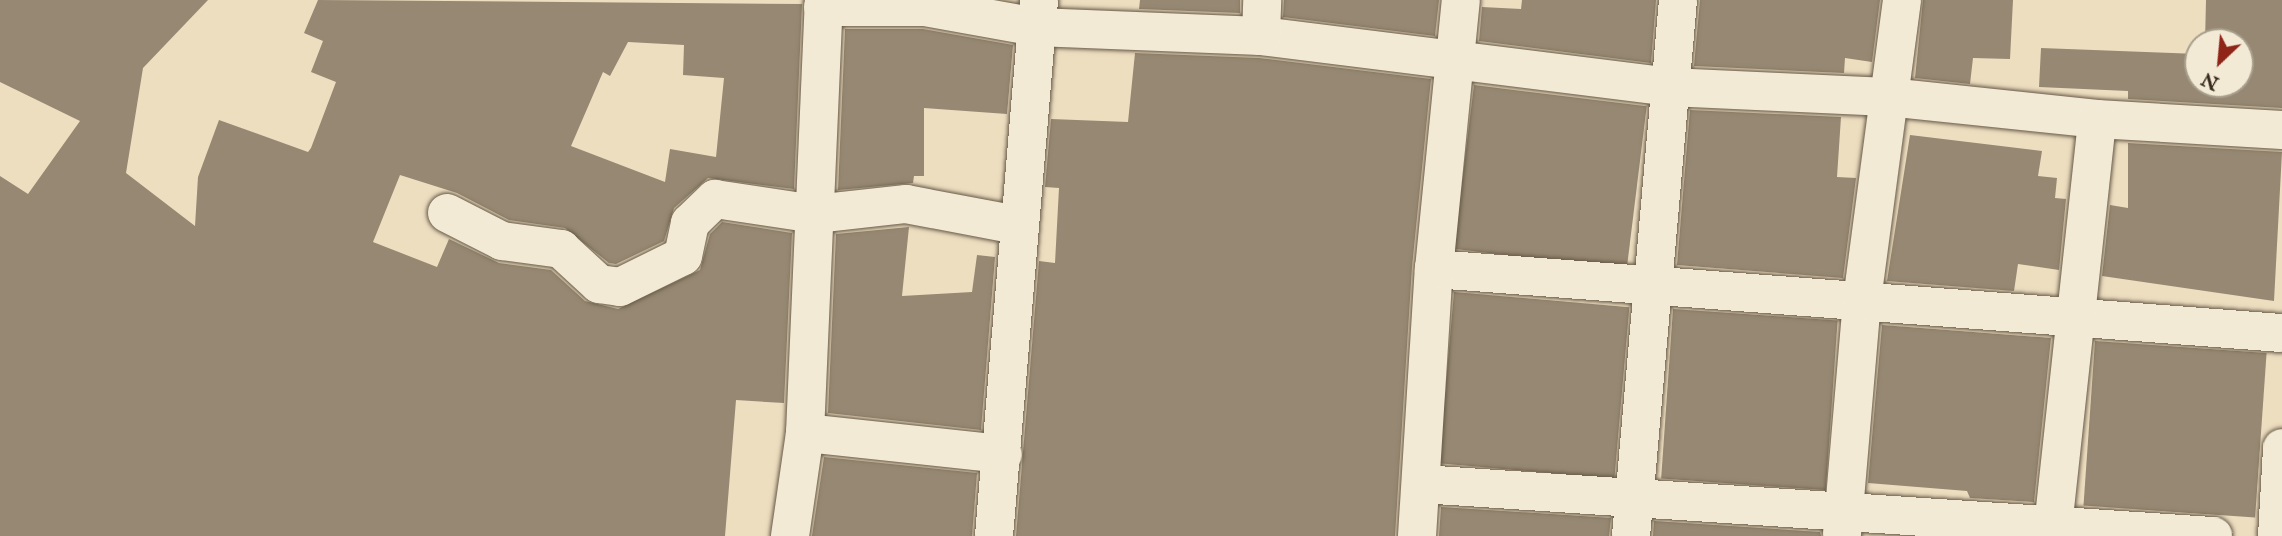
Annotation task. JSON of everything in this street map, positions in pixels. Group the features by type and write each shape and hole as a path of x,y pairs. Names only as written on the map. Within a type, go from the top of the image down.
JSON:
{"street":[{"path":"1417,536 1434,269 1461,0"},
{"path":"1631,536 1678,0"},
{"path":"1843,523 1862,300 1902,0"},
{"path":"790,536 805,433 823,3 1037,14 1262,18 1456,64 1669,87 1888,97 2096,118 2282,130"},
{"path":"994,536 1003,454 1017,225 1037,14"},
{"path":"2053,531 2096,118"},
{"path":"446,213 502,241 561,249 598,284 620,287 683,256 690,223 715,199 815,214 906,204 1017,225"},
{"path":"1434,269 1651,287 1862,300 2077,320 2282,333"},
{"path":"805,433 1003,454"},
{"path":"2277,536 2282,448"},
{"path":"1421,484 1634,496 1843,523 2213,536"}],"building":[{"path":"0,0 208,0 143,68 126,173 195,226 198,177 219,120 308,152 311,148 336,82 311,72 323,41 304,33 318,0 802,4 794,189 708,178 674,208 664,241 616,264 609,263 565,228 509,220 457,193 400,175 373,242 437,267 449,239 499,263 551,270 585,301 618,309 700,270 710,234 722,222 792,233 784,403 736,400 725,536 0,536 0,176 28,194 80,121 0,82","holes":["628,42 684,45 683,75 724,78 716,157 670,149 665,182 571,146 603,72 610,76"]},
{"path":"1140,0 1240,0 1240,13 1139,9"},
{"path":"1284,0 1439,0 1435,36 1283,17"},
{"path":"1522,0 1656,0 1651,63 1479,41 1482,7 1521,9"},
{"path":"1700,0 1880,0 1872,62 1845,58 1844,73 1694,66"},
{"path":"1923,0 2013,0 2010,59 1973,58 1970,84 1915,78"},
{"path":"2206,0 2282,0 2282,108 2128,99 2128,91 2039,87 2041,48 2184,53 2184,98 2254,98 2254,28 2205,28"},
{"path":"845,29 923,29 1013,45 1007,114 924,108 924,176 914,176 913,183 838,190"},
{"path":"1135,53 1259,58 1431,79 1412,267 1395,536 1016,536 1039,261 1055,263 1059,188 1045,187 1051,119 1128,122"},
{"path":"1474,85 1647,106 1627,270 1454,249"},
{"path":"1690,110 1841,117 1837,177 1856,178 1843,278 1677,265"},
{"path":"1910,135 2042,151 2038,176 2057,178 2055,198 2066,199 2059,270 2018,264 2014,291 1887,281"},
{"path":"2128,143 2282,152 2274,301 2102,276 2110,205 2128,208"},
{"path":"909,227 902,296 972,292 977,255 995,257 981,430 828,413 836,234"},
{"path":"1454,292 1629,307 1614,479 1439,463"},
{"path":"1673,309 1838,321 1826,490 1661,479"},
{"path":"1882,325 2051,338 2034,502 1970,498 1967,491 1868,483"},
{"path":"2095,341 2267,353 2255,518 2083,506"},
{"path":"824,457 977,473 972,536 812,536"},
{"path":"1441,507 1611,518 1609,536 1439,536"},
{"path":"1654,521 1820,532 1821,536 1653,536"}]}
